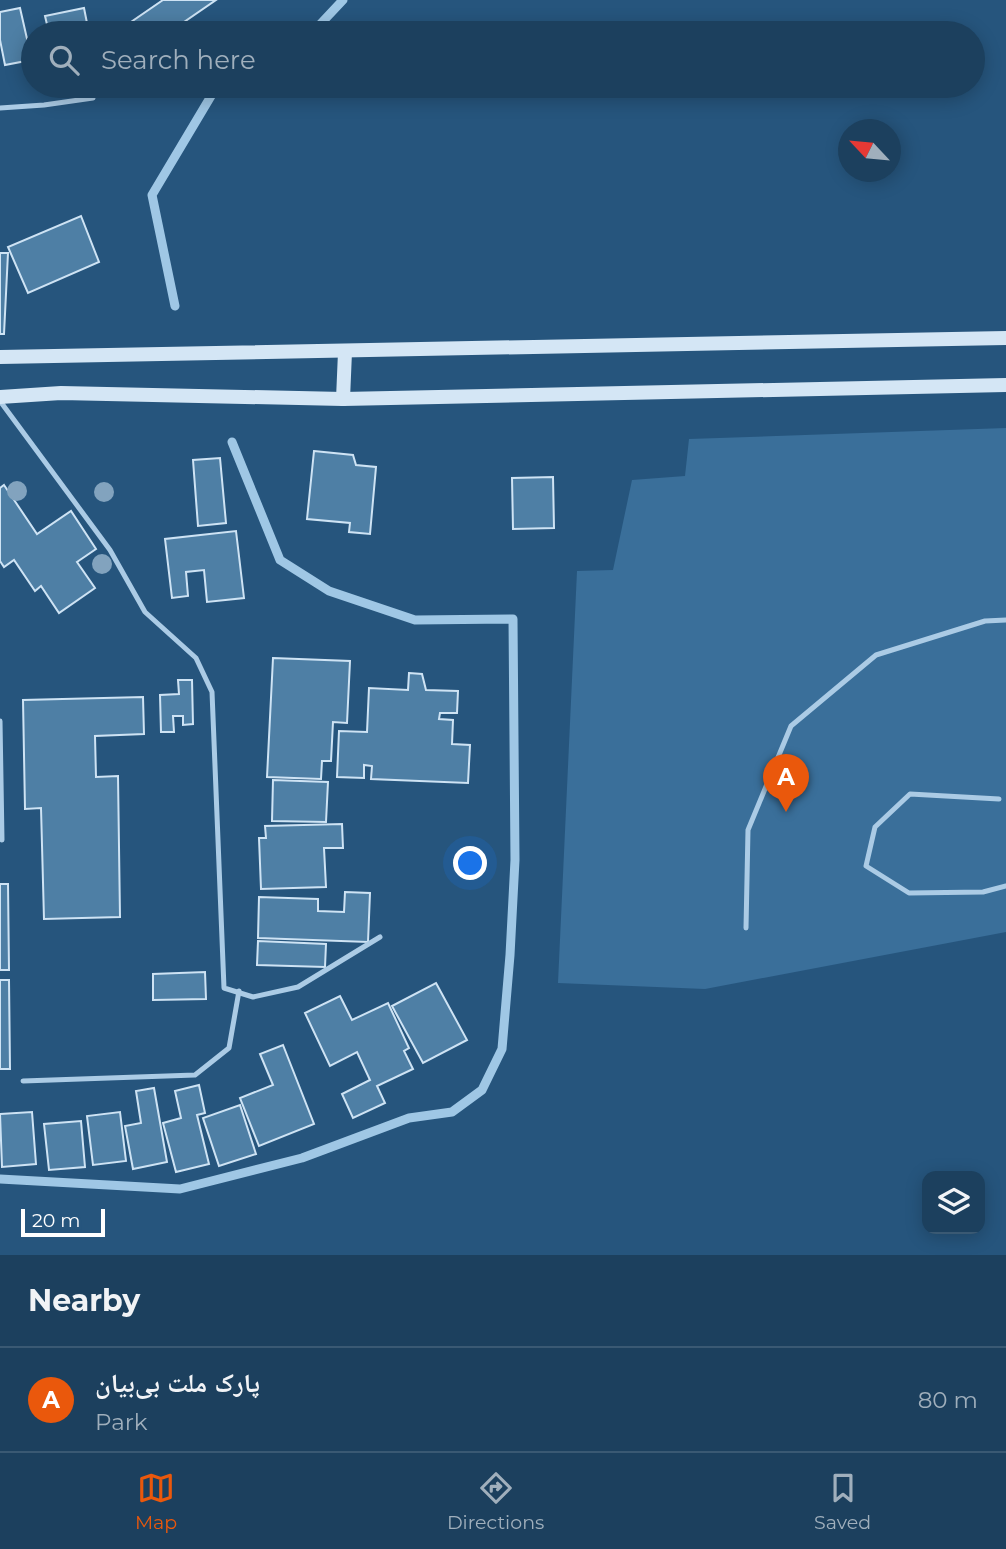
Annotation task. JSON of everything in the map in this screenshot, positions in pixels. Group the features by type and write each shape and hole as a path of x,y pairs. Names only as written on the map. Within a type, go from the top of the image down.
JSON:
{"main road":[{"path":"0,357 1006,338"},
{"path":"343,399 345,352"},
{"path":"0,399 61,393 343,399 1006,385"}],"lane":[{"path":"0,108 93,98"},
{"path":"0,399 110,550 145,612 196,659 212,692 223,988 253,997 298,987 380,937"},
{"path":"746,928 748,830 791,726 876,655 985,621 1006,620"},
{"path":"0,721 2,840"},
{"path":"999,799 910,794 875,827 866,866 909,893 983,892 1006,886"},
{"path":"23,1082 195,1075 229,1048 239,991"}],"shaded area":[{"path":"1006,428 1006,932 705,989 558,983 577,571 613,570 632,480 685,476 689,439"}],"building":[{"path":"163,0 216,0 185,21 132,21"},
{"path":"20,8 23,21 21,62 5,65 0,40 0,12"},
{"path":"84,8 87,21 46,21 45,16"},
{"path":"81,216 99,262 28,293 8,247"},
{"path":"0,253 8,253 4,334 0,334"},
{"path":"314,451 353,455 356,465 376,467 370,534 349,532 350,523 307,519"},
{"path":"220,458 226,523 198,526 193,460"},
{"path":"553,477 554,528 513,529 512,478"},
{"path":"4,485 37,534 71,511 96,549 77,562 95,588 59,613 41,586 35,591 14,560 4,567 0,561 0,488"},
{"path":"236,531 244,598 207,602 204,570 186,572 188,596 172,598 165,539"},
{"path":"273,658 350,661 347,723 333,722 331,761 322,761 321,779 267,777"},
{"path":"409,673 422,674 426,690 458,691 457,713 440,713 439,719 453,720 452,744 470,745 468,783 371,779 372,766 364,765 364,778 337,777 339,731 367,732 369,688 408,690"},
{"path":"178,680 192,680 193,724 183,725 183,716 173,716 174,732 161,732 160,695 179,694"},
{"path":"143,697 144,734 95,736 96,777 118,776 120,917 44,919 41,808 25,809 23,700"},
{"path":"273,780 328,782 326,822 272,821"},
{"path":"342,824 343,848 324,848 326,887 261,889 259,838 266,838 265,826"},
{"path":"0,884 8,884 9,970 0,970"},
{"path":"345,892 370,893 368,942 258,938 259,897 318,899 318,911 344,912"},
{"path":"258,941 326,944 325,967 257,965"},
{"path":"205,972 206,999 153,1000 153,974"},
{"path":"0,980 9,980 10,1069 0,1069"},
{"path":"436,983 467,1040 423,1063 392,1006"},
{"path":"340,996 352,1020 388,1003 409,1048 404,1051 413,1069 377,1086 385,1103 353,1118 342,1094 370,1080 357,1052 330,1066 305,1013"},
{"path":"283,1045 314,1124 259,1146 240,1098 273,1085 260,1054"},
{"path":"199,1085 205,1113 197,1115 209,1164 176,1172 163,1123 181,1118 175,1091"},
{"path":"154,1088 167,1162 133,1169 125,1126 141,1123 136,1091"},
{"path":"240,1105 256,1154 219,1166 203,1118"},
{"path":"32,1112 36,1164 2,1167 0,1114"},
{"path":"120,1112 126,1161 93,1165 87,1116"},
{"path":"81,1121 85,1167 49,1170 44,1124"}],"waterway":[{"path":"323,21 343,0"},
{"path":"175,306 152,195 210,98"},
{"path":"0,1179 180,1189 302,1158 409,1118 452,1112 482,1090 502,1049 515,860 513,619 415,620 329,591 280,560 232,442"}],"place":[{"name":"پارک ملت بی‌بیان","path":"786,812"}]}
